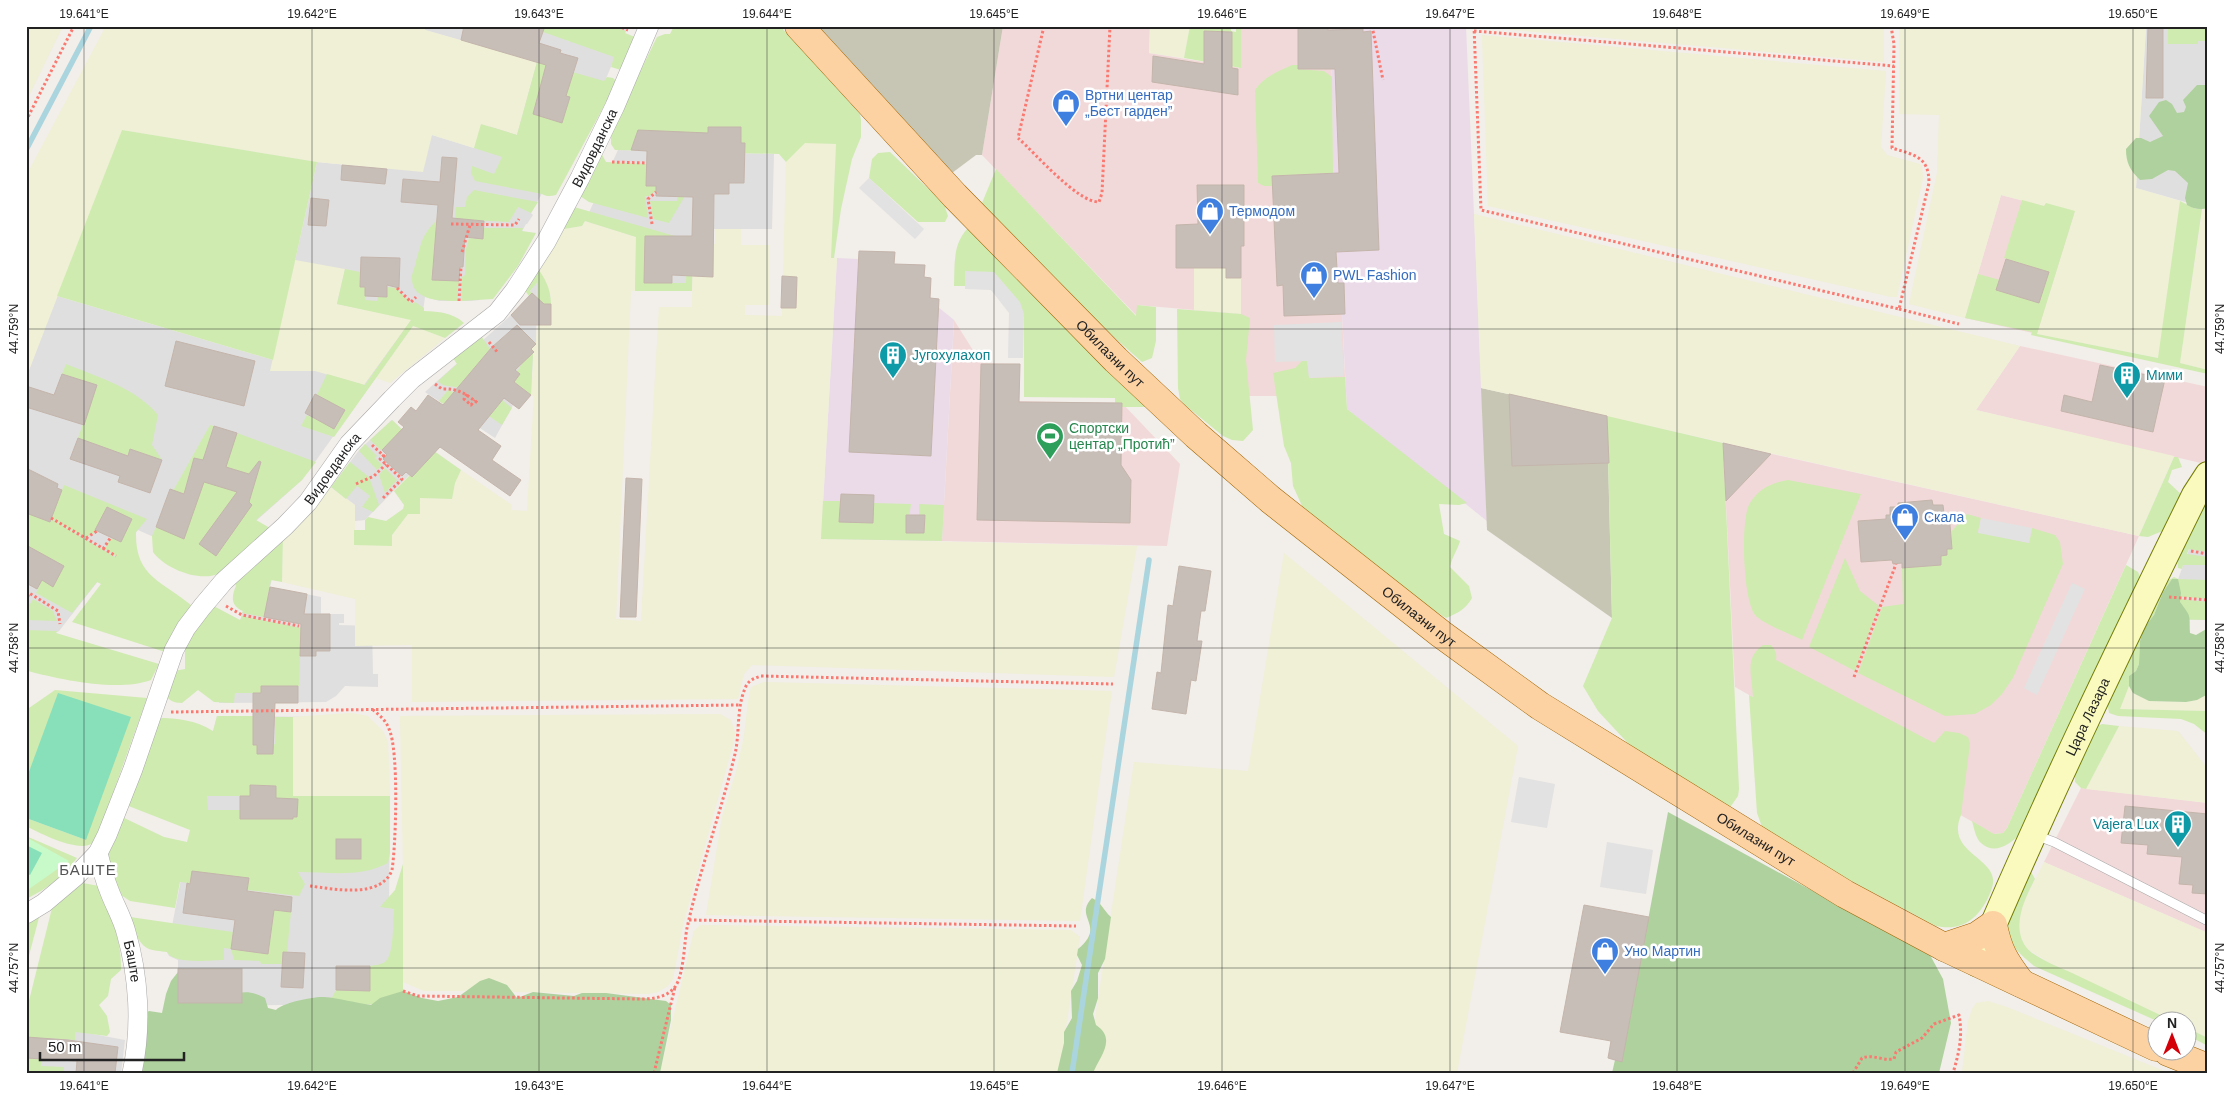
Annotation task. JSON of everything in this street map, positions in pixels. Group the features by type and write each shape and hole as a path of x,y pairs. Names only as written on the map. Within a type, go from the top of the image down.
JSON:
{"main road":[{"name":"Обилазни пут","path":"799,26 955,196 1116,360 1203,441 1341,557 1434,629 1540,706 1845,894 1944,947 2146,1042"},
{"path":"1944,947 1977,936 1993,924 1997,945 2003,959 2022,984"},
{"path":"2193,1062 2208,1068"}],"street":[{"name":"Видовданска","path":"26,914 44,903 76,876 98,853 133,769 174,650 186,628 224,581 285,526 302,508 350,444 412,378 497,313 515,290 546,242 584,170 615,106 649,26"},
{"name":"Цара Лазара","path":"1977,962 2033,834 2128,631 2195,495 2208,475"},
{"name":"Баште","path":"98,853 109,891 120,913 127,934 135,973 137,1044 132,1073"}],"lane":[{"path":"2033,834 2054,842 2208,921"}],"path":[{"path":"26,121 74,26"},
{"path":"617,26 626,29"},
{"path":"1044,26 1018,138 1077,194 1092,202 1099,202 1105,166 1110,26"},
{"path":"1372,26 1383,80"},
{"path":"1474,26 1481,210 1959,324"},
{"path":"1891,26 1894,44 1892,148 1916,156 1925,162 1929,172 1929,183 1899,309"},
{"path":"1474,31 1894,66"},
{"path":"612,162 647,163"},
{"path":"652,224 648,199 656,192"},
{"path":"451,224 515,225 519,220"},
{"path":"462,252 470,225"},
{"path":"459,301 461,267"},
{"path":"397,288 411,302 416,297"},
{"path":"486,339 498,353"},
{"path":"435,383 442,389 450,388 467,394 479,404"},
{"path":"368,442 384,456 380,459 402,479 383,498"},
{"path":"356,484 374,476 386,464"},
{"path":"51,518 116,556"},
{"path":"85,538 98,531"},
{"path":"103,549 111,537"},
{"path":"2188,551 2208,554"},
{"path":"1854,677 1896,564"},
{"path":"26,602 28,592 58,611 60,624"},
{"path":"2171,597 2208,600"},
{"path":"242,615 299,626"},
{"path":"654,1073 676,986 689,920 735,753 740,705 747,684 752,679 761,676 1113,684"},
{"path":"153,712 740,705"},
{"path":"310,886 344,890 365,888 386,880 392,870 394,750 389,727 383,718 371,709"},
{"path":"689,920 1076,926"},
{"path":"403,991 418,996 640,999 660,998 676,986"},
{"path":"1853,1073 1862,1058 1870,1056 1886,1060 1894,1059 1896,1052 1922,1038 1934,1024 1959,1015 1962,1030 1959,1052 1953,1073"}],"shaded area":[{"path":"26,26 63,26 26,102"},
{"path":"106,26 426,26 425,30 537,62 517,135 482,124 474,148 432,135 423,172 317,162 122,130 26,378 26,176"},
{"path":"426,26 628,26 605,81 531,213 533,215 489,290 479,300 471,301 440,301 425,297 423,311 302,480 210,562 138,530 59,631 55,633 26,673 26,378 57,296 273,360 317,162 387,169 432,135 474,148 537,62 425,30"},
{"path":"816,26 1003,26 982,155 976,155 952,173"},
{"path":"1003,26 1150,26 1149,53 1241,68 1241,26 1331,26 1333,165 1338,283 1344,283 1345,313 1342,314 1346,396 1241,396 1241,314 1137,305 1137,316 982,155"},
{"path":"1150,26 1190,26 1184,58 1149,53"},
{"path":"1331,26 1466,26 1487,521 1347,409 1342,314 1345,313 1344,283 1338,283 1333,165"},
{"path":"1482,26 1884,26 1884,62 1513,30"},
{"path":"1899,26 2121,26 2146,28 2136,188 2180,201 2159,358 2037,334 2075,212 2046,203 2044,206 2001,195 1965,318 1909,304 1937,173 1939,115 1899,114"},
{"path":"2121,26 2208,26 2208,158 2203,207 2136,188 2146,28"},
{"path":"1482,35 1886,71 1881,147 1887,155 1920,164 1923,178 1897,297 1488,206"},
{"path":"805,142 836,144 831,257 837,258 821,539 1137,546 1114,677 752,665 744,674 738,699 412,702 412,645 355,646 355,599 282,582 283,534 327,485 355,505 355,545 392,535 420,498 452,499 455,483 461,470 512,505 511,510 527,511 534,396 531,395 534,352 531,349 536,344 537,325 551,324 551,296 536,266 555,235 564,229 582,226 585,221 636,237 635,291 631,291 616,619 641,621 659,307 692,307 693,244 715,244 715,229 741,229 741,245 769,245 769,305 745,305 745,315 782,316 786,162"},
{"path":"618,150 774,154 772,229 710,229 693,235 692,291 635,291 636,237 585,221"},
{"path":"2208,158 2208,370 2180,363 2203,207"},
{"path":"869,178 924,229 915,239 859,188"},
{"path":"2001,195 2044,206 2075,211 2037,334 1965,318"},
{"path":"1474,214 2020,346 1976,410 2174,456 2139,536 1481,388"},
{"path":"1241,246 1241,314 1194,310 1194,268"},
{"path":"859,251 895,252 894,264 925,265 924,277 931,278 930,298 939,299 938,307 954,320 942,541 821,539 837,258 858,259"},
{"path":"295,260 345,269 337,304 412,319 364,385 315,371 270,371"},
{"path":"965,271 994,272 1020,302 1024,314 1023,358 1008,358 1009,313 991,290 965,289"},
{"path":"537,283 536,344 533,353 531,395 519,409 513,405 495,438 425,392 511,315 531,293 530,291"},
{"path":"954,320 981,363 1020,364 1019,401 1122,403 1180,464 1167,546 942,541"},
{"path":"1341,322 1344,376 1309,378 1307,361 1275,362 1274,325"},
{"path":"413,326 445,338 390,383 376,378"},
{"path":"2020,346 2208,387 2208,459 2205,464 1976,410"},
{"path":"1481,388 1607,416 1612,618 1487,530"},
{"path":"392,420 429,455 365,520 355,521 355,505 331,487 360,449"},
{"path":"1723,443 2139,536 2007,828 2003,833 1994,834 1735,687"},
{"path":"1981,518 2032,528 2029,543 1978,533"},
{"path":"2198,526 2208,526 2208,620 2163,619"},
{"path":"1284,553 1518,746 1457,1073 1087,1073 1134,762 1248,771"},
{"path":"252,575 272,579 270,587 321,597 321,614 344,614 344,623 339,623 339,625 372,626 373,674 378,674 378,687 345,686 336,696 326,702 219,703"},
{"path":"2072,583 2085,589 2037,695 2024,688"},
{"path":"764,682 1112,691 1080,921 706,915 722,817 736,772 744,736 751,687"},
{"path":"2129,686 2133,693 2149,701 2186,702 2197,700 2208,694 2208,711 2119,709"},
{"path":"351,713 368,716 383,731 388,742 390,796 293,796 293,717"},
{"path":"720,714 731,720 735,733 734,741 683,925 673,979 668,986 658,992 648,994 513,992 507,985 472,987 465,991 424,991 403,982 400,716"},
{"path":"217,716 320,717 320,797 390,796 389,908 403,909 403,1004 178,1006 178,960 169,956 167,952 197,796"},
{"path":"2119,726 2178,731 2208,769 2208,803 2086,789"},
{"path":"1519,777 1555,784 1547,828 1511,822"},
{"path":"2081,788 2208,803 2208,933 2044,862"},
{"path":"1607,842 1653,850 1646,894 1600,887"},
{"path":"2044,862 2208,933 2208,1038 2196,1032 2196,1012 2154,1012 2050,963 2026,948 2020,934 2020,917 2024,902"},
{"path":"700,925 1071,930 1080,937 1059,1073 660,1073 694,931"},
{"path":"1988,1001 2169,1073 1962,1073 1968,1021 1972,1009 1976,1003"},
{"path":"26,1030 82,1032 125,1040 121,1073 26,1073"}],"green space":[{"path":"545,26 610,26 626,31 625,33 637,38 621,70 611,67 614,57 543,32"},
{"path":"674,26 780,26 860,114 861,137 852,159 841,209 834,258 831,258 836,144 805,143 786,162 779,154 615,150 611,144 611,132 657,37 670,34"},
{"path":"1190,26 1231,26 1231,31 1236,32 1236,26 1241,26 1241,68 1184,58"},
{"path":"2168,26 2208,26 2208,41 2198,41 2198,44 2168,44"},
{"path":"537,62 604,81 607,77 613,78 617,82 556,195 551,196 475,181 471,173 472,166 494,174 502,157 474,148 481,124 517,135"},
{"path":"1292,65 1298,65 1298,69 1324,71 1332,77 1333,173 1273,176 1273,186 1264,186 1258,183 1255,90 1267,78"},
{"path":"2197,85 2208,85 2208,208 2202,209 2187,205 2185,198 2188,183 2175,171 2168,170 2152,179 2140,180 2129,166 2126,154 2126,149 2136,138 2150,142 2163,136 2149,116 2159,102 2166,100 2172,104 2177,113 2184,112 2186,107 2183,100"},
{"path":"122,130 317,162 273,360 57,296"},
{"path":"890,152 944,204 948,216 945,222 918,222 869,178 872,159 878,153"},
{"path":"601,153 606,162 647,164 656,186 656,191 649,196 645,196 648,218 589,202 580,196"},
{"path":"996,169 1136,316 1137,305 1156,307 1156,341 1152,358 1142,362 1121,343 1060,285 982,203"},
{"path":"474,190 538,202 531,213 518,207 509,222 455,219 456,207 465,207 467,197"},
{"path":"677,196 685,196 669,223 653,219 650,201 677,201"},
{"path":"2022,200 2044,206 2046,203 2075,211 2037,334 2158,358 2180,201 2196,209 2202,209 2180,363 2208,370 2208,374 2031,335 2032,332 1965,318 1978,274 2000,280 1997,290 2039,303 2048,272 2004,258"},
{"path":"574,207 675,236 645,236 645,283 686,283 687,245 693,240 692,291 635,291 636,237 585,221 582,226 564,229 555,235"},
{"path":"437,220 432,279 459,281 457,301 444,301 423,296 417,292 412,280 421,243 425,234"},
{"path":"971,225 1151,407 1122,407 1122,403 1115,403 1115,398 1024,397 1024,314 965,271 965,286 954,286 956,253 960,238"},
{"path":"484,228 523,228 522,231 536,233 518,266 493,299 461,301 462,277 465,275 466,249 469,238 482,239"},
{"path":"536,266 547,284 551,304 541,304 537,298 537,283 530,291 532,293 529,296 523,288"},
{"path":"345,269 360,272 360,287 365,287 365,300 377,301 378,297 386,297 387,287 396,288 412,304 415,302 424,308 424,311 450,315 464,323 445,338 413,326 334,437 301,426 307,415 335,429 345,410 317,395 327,374 365,385 411,320 337,304"},
{"path":"1177,309 1241,314 1250,318 1246,360 1253,430 1243,441 1232,440 1223,436 1180,399 1178,388"},
{"path":"479,333 490,349 459,388 445,386 440,383 438,381 457,364 451,355"},
{"path":"533,353 531,395 514,382 520,374 517,372 525,358"},
{"path":"1302,361 1308,361 1309,378 1345,377 1347,409 1467,503 1459,505 1439,504 1444,534 1460,541 1450,567 1469,586 1472,598 1458,612 1446,618 1419,601 1303,508 1293,486 1291,463 1284,446 1273,373 1295,368"},
{"path":"66,364 128,390 139,397 158,415 152,445 162,460 130,449 128,456 78,438 97,385 62,374"},
{"path":"448,390 459,395 467,420 439,401"},
{"path":"502,400 512,408 502,425 486,414 494,411"},
{"path":"1607,416 1723,443 1739,789 1738,796 1731,806 1721,807 1638,754 1598,711 1583,686 1612,618"},
{"path":"392,420 429,455 434,451 461,470 455,483 452,499 420,498 420,514 408,514 392,535 392,546 354,545 354,530 365,530 365,520 368,517 386,521 403,509 404,505 394,491 410,475 400,432 382,451 370,440"},
{"path":"210,425 214,426 210,439 232,447 237,433 316,462 302,480 256,520 270,528 220,573 212,576 203,576 184,573 166,564 153,552 152,536 156,527 184,537 173,491"},
{"path":"365,444 377,456 375,458 382,465 377,470 359,451"},
{"path":"2174,457 2178,457 2182,467 2172,470 2168,482 2183,496 2165,530 2148,537 2139,536"},
{"path":"350,462 369,477 379,505 373,512 362,507 370,496 357,486 346,499 331,487"},
{"path":"385,468 397,480 385,493 379,475"},
{"path":"1788,480 1861,494 1802,640 1770,625 1755,615 1748,593 1744,559 1745,525 1750,503 1757,493 1766,487"},
{"path":"64,485 147,519 136,532 137,547 145,569 192,606 173,631 165,652 72,622 101,584 97,582 72,613 36,593 42,580 53,586 64,566 26,545 26,489 36,517 50,522 51,519 115,557 105,549 111,538 121,542 132,519 107,507 97,531 85,538 51,518"},
{"path":"2208,499 2208,552 2189,549 2187,554 2208,557 2208,565 2183,565 2182,569 2178,568 2178,559 2183,541"},
{"path":"823,501 840,501 840,522 873,523 874,503 911,504 907,533 924,532 925,516 919,515 919,504 944,505 942,541 821,539"},
{"path":"1967,514 1981,518 1978,532 2029,543 2032,528 2055,535 2060,542 2063,564 2013,678 2002,694 1991,705 1975,714 1945,716 1858,673 1882,607 1903,604 1902,568 1941,565 1941,556 1947,555 1947,549 1952,549 1950,533"},
{"path":"283,534 282,582 271,580 264,617 242,613 243,611 236,607 233,601 235,583"},
{"path":"1845,558 1860,591 1879,606 1855,671 1809,647"},
{"path":"2126,565 2138,572 2141,579 2019,835 2001,847 1986,847 1978,839 1972,821 1994,834 2003,833 2007,828"},
{"path":"2174,577 2178,579 2208,580 2208,599 2171,596 2177,579 2172,579 2163,592 2154,615 2144,628 2140,641 2139,664 2136,671 2129,676 2129,686 2120,709 2208,711 2208,735 2194,724 2181,719 2118,716 2109,713 2107,700 2160,586"},
{"path":"2172,579 2178,579 2181,593 2180,602 2189,616 2190,633 2196,635 2208,628 2208,694 2197,700 2186,702 2149,701 2133,693 2129,686 2129,676 2136,671 2139,664 2140,641 2144,628 2154,615 2163,592"},
{"path":"2171,598 2208,602 2208,620 2163,619"},
{"path":"33,599 53,611 57,621 26,620 26,606"},
{"path":"208,603 240,620 242,616 301,628 299,686 261,686 261,693 235,693 234,703 214,702 198,690 182,703 174,702 167,698 163,693 169,672 185,669 185,645"},
{"path":"26,630 57,631 56,633 159,664 151,680 123,685 90,683 28,671 26,673"},
{"path":"1763,645 1771,645 1776,652 1776,660 1934,743 1945,731 1959,733 1968,737 1970,744 1958,827 1959,837 1970,852 1985,864 1993,879 1992,889 1988,898 1973,918 1953,927 1936,926 1765,835 1757,813 1749,695 1753,697 1751,661 1757,650"},
{"path":"55,690 147,698 98,835 93,843 85,846 58,841 26,826 26,818 86,840 26,780 26,708 29,708"},
{"path":"58,693 131,717 86,840 26,818 26,780"},
{"path":"217,716 253,716 253,744 257,745 257,754 272,754 273,745 275,744 275,717 293,717 293,796 390,796 390,853 388,863 366,871 333,873 298,872 305,884 299,896 180,882 175,908 130,901 121,895 103,855 120,816 164,837 187,842 190,830 126,805 157,718 186,720 200,724 213,731","holes":["250,785 276,786 276,796 251,810 251,819 240,819 240,810 208,810 207,796 250,796"]},
{"path":"2102,724 2119,726 2086,789 2081,788 2075,782 2075,772 2096,727"},
{"path":"1668,812 1930,955 1943,979 1951,1023 1939,1073 1612,1073 1615,1060 1622,1061"},
{"name":"Баште","path":"26,836 77,858 54,881 26,899"},
{"name":"Баште","path":"26,837 69,861 29,889 26,888"},
{"path":"26,845 42,853 30,875 26,873"},
{"path":"403,864 403,1004 328,1005 336,990 370,991 370,966 383,963 389,957 392,944 394,909 380,907 395,890"},
{"path":"2029,868 2035,879 2024,903 2020,921 2022,939 2026,947 2035,955 2048,962 2154,1012 2146,1012 2146,1016 2034,966 2010,941 2008,925"},
{"path":"77,882 99,886 120,948 121,970 111,979 108,996 99,1005 107,1016 110,1032 107,1036 75,1032 75,1040 43,1038 41,1066 64,1067 64,1073 26,1073 26,1013 53,904"},
{"path":"1092,898 1111,917 1105,959 1098,973 1098,998 1093,1014 1096,1025 1105,1036 1105,1048 1093,1073 1057,1073 1064,1043 1064,1032 1072,1018 1071,991 1077,981 1082,965 1077,955 1078,949 1090,934 1086,911 1087,905"},
{"path":"41,910 26,967 26,918"},
{"path":"274,910 291,912 287,952 283,952 282,964 261,964 260,961 234,960 231,949 268,954"},
{"path":"130,917 233,932 231,949 224,948 224,960 193,961 177,959 167,952 151,950 144,946 136,934"},
{"path":"184,971 230,995 248,992 256,994 265,998 268,1008 276,1010 291,1003 320,997 371,1005 380,998 403,991 422,998 438,1001 458,997 480,981 489,978 507,985 517,998 533,992 574,996 582,993 606,993 666,1001 671,1005 671,1020 660,1073 140,1073 142,1015 149,1011 162,1013 171,981 178,972"},
{"path":"2196,1032 2208,1038 2208,1046 2196,1040"}],"building":[{"path":"464,26 545,26 539,43 561,50 560,53 578,58 566,96 570,97 562,123 533,114 546,65 461,40"},
{"path":"1298,26 1328,26 1328,30 1363,29 1363,32 1371,31 1379,250 1336,252 1338,283 1344,283 1345,314 1284,316 1283,285 1277,286 1272,176 1339,173 1335,69 1298,69"},
{"path":"2148,26 2163,26 2163,98 2146,98"},
{"path":"1204,31 1232,32 1232,68 1238,69 1238,95 1152,82 1153,56 1204,64"},
{"path":"708,127 741,127 741,143 745,143 744,183 729,183 729,194 714,194 713,277 672,275 672,283 644,283 645,236 692,236 693,197 656,196 656,186 646,186 647,151 631,150 638,130 708,133"},
{"path":"442,157 457,158 452,218 484,221 483,239 465,237 463,267 460,267 459,281 432,280 438,205 401,202 403,179 440,182"},
{"path":"342,165 387,169 385,184 341,180"},
{"name":"Термодом","path":"1197,185 1244,185 1244,246 1241,246 1241,278 1226,278 1226,268 1176,268 1176,225 1198,224"},
{"path":"311,198 329,200 326,226 308,225"},
{"name":"Југохулахоп","path":"859,251 895,252 894,264 925,265 924,277 931,278 930,298 939,299 931,456 849,452"},
{"path":"361,257 400,258 399,288 387,285 387,297 365,296 365,287 360,287"},
{"path":"2006,259 2049,272 2039,303 1996,290"},
{"path":"782,276 797,277 796,308 781,308"},
{"path":"532,293 544,304 551,304 551,325 520,325 511,315"},
{"path":"517,325 536,344 531,349 534,352 515,370 520,374 514,382 531,395 519,409 504,398 478,430 501,446 492,460 521,480 510,496 440,447 412,477 406,472 402,476 383,459 387,455 382,450 404,427 398,422 411,407 416,411 428,395 443,405 492,347"},
{"path":"176,341 255,361 244,406 165,386"},
{"name":"Спортски центар „Протић”","path":"981,364 1020,364 1019,402 1122,403 1121,465 1131,480 1130,523 977,520"},
{"name":"Мими","path":"2100,365 2165,379 2153,432 2061,411 2064,395 2092,402"},
{"path":"62,374 97,385 84,425 26,407 26,386 54,395"},
{"path":"315,394 345,410 334,429 305,413"},
{"path":"1509,394 1607,416 1609,463 1512,466"},
{"path":"214,426 237,433 226,467 249,474 259,461 261,462 249,502 252,505 216,556 199,544 237,492 204,482 184,539 156,527 170,489 184,494 194,458 203,460"},
{"path":"78,438 128,456 130,449 162,460 150,493 118,482 120,476 70,459"},
{"path":"1723,443 1771,454 1726,501"},
{"path":"26,468 58,484 57,488 62,490 50,522 26,513"},
{"path":"626,478 642,479 636,617 620,617"},
{"path":"841,494 874,495 873,523 839,522"},
{"name":"Скала","path":"1932,500 1933,505 1943,505 1944,513 1949,513 1952,549 1947,549 1947,555 1941,556 1941,565 1902,568 1902,563 1893,564 1892,560 1861,562 1858,521 1886,519 1886,515 1890,515 1890,507 1898,507 1898,503"},
{"path":"107,507 132,519 121,542 95,530"},
{"path":"906,515 925,515 924,533 906,533"},
{"path":"26,545 64,566 53,587 42,580 37,589 26,583"},
{"path":"1179,566 1211,571 1205,611 1201,611 1197,641 1202,641 1196,681 1191,680 1186,714 1152,709 1157,672 1161,673 1168,605 1173,606"},
{"path":"270,587 307,594 304,614 330,614 330,651 316,651 316,656 300,656 301,624 264,617"},
{"path":"261,686 298,686 298,703 275,703 273,754 257,754 257,745 253,745 253,693 261,693"},
{"path":"250,785 276,786 276,798 298,799 297,817 293,817 293,819 240,819 240,796 250,796"},
{"name":"Vajera Lux","path":"2125,806 2208,814 2208,894 2192,893 2193,885 2179,884 2182,857 2147,854 2148,845 2121,843"},
{"path":"336,839 361,839 361,859 336,859"},
{"path":"192,871 249,878 247,891 292,897 291,912 274,910 268,954 231,949 235,920 183,913 187,883 190,884"},
{"name":"Уно Мартин","path":"1584,905 1649,917 1622,1062 1608,1058 1611,1041 1560,1032"},
{"path":"283,952 305,953 303,988 281,987"},
{"path":"336,966 370,966 370,991 336,990"},
{"path":"178,969 242,969 242,1003 178,1003"},
{"path":"26,1037 68,1040 118,1047 115,1073 76,1073 77,1061 26,1058"}],"waterway":[{"path":"26,150 91,26"},
{"path":"1072,1073 1149,560"}],"place":[{"name":"Вртни центар „Бест гарден”","path":"1066,127"},
{"name":"Термодом","path":"1210,235"},
{"name":"PWL Fashion","path":"1314,299"},
{"name":"Југохулахоп","path":"893,379"},
{"name":"Мими","path":"2127,399"},
{"name":"Спортски центар „Протић”","path":"1050,460"},
{"name":"Скала","path":"1905,541"},
{"name":"Vajera Lux","path":"2178,848"},
{"name":"Уно Мартин","path":"1605,975"}],"district":[{"name":"БАШТЕ","path":"88,870"}]}
